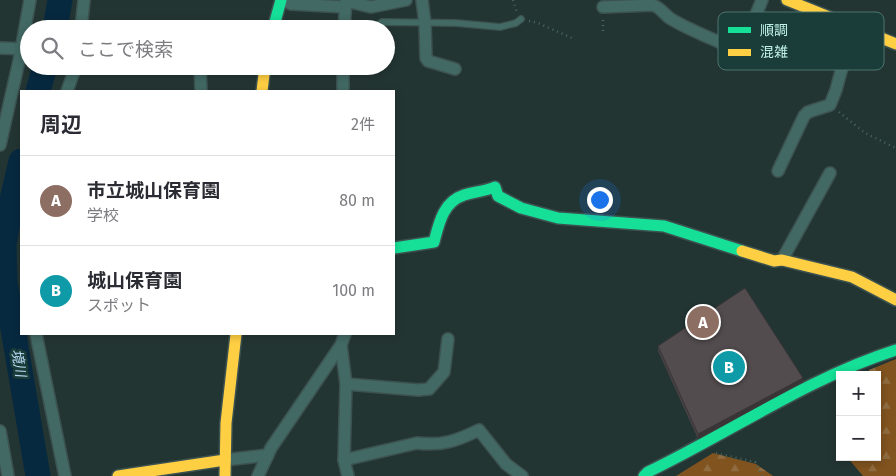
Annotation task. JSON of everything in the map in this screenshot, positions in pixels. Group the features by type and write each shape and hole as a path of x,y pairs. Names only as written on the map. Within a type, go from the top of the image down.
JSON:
{"street":[{"path":"28,20 30,0"},
{"path":"83,20 84,0"},
{"path":"276,20 282,0 292,4 346,2 371,7 406,0"},
{"path":"422,0 426,23 426,58 428,61 455,69"},
{"path":"757,12 762,0"},
{"path":"787,0 817,12"},
{"path":"345,20 346,2"},
{"path":"603,7 652,5 658,7 669,18 718,41"},
{"path":"884,39 896,44"},
{"path":"0,48 20,49"},
{"path":"0,145 20,59"},
{"path":"778,171 804,116 808,112 830,105 842,70"},
{"path":"67,90 73,75"},
{"path":"200,75 201,90"},
{"path":"262,90 264,75"},
{"path":"342,75 343,90"},
{"path":"782,260 830,173"},
{"path":"395,248 434,242 441,214 446,205 462,196 495,187 498,196 521,208 558,218 664,226 774,261 782,260 852,277 896,300"},
{"path":"36,335 65,476"},
{"path":"225,476 226,423 236,335"},
{"path":"258,476 268,455 341,345 345,335"},
{"path":"346,384 418,390 429,389 444,372 448,339"},
{"path":"341,345 346,384 344,460 348,476"},
{"path":"644,476 648,472 695,449 731,427 826,378 870,358 896,350"},
{"path":"344,460 417,443 455,442 478,430 506,464 522,476"},
{"path":"0,431 8,476"},
{"path":"118,476 268,455"}],"lane":[{"path":"395,22 456,23 500,27 521,19"}],"path":[{"path":"513,0 515,12 521,19 538,23 574,39"},
{"path":"830,105 865,133 896,148"},
{"path":"695,449 755,462 762,476"}],"green space":[{"path":"896,359 896,476 863,476 850,461 881,461 881,371 869,370"},
{"path":"713,453 756,464 773,476 676,476"}],"building":[{"path":"745,288 803,378 698,434 658,346"}],"waterway":[{"name":"境川","path":"57,20 60,0"},
{"name":"境川","path":"38,90 42,75"},
{"name":"境川","path":"20,165 4,244 5,282 38,476"}],"traffic: fast":[{"path":"275,20 281,0"},
{"path":"395,248 434,242 443,214 451,203 464,195 495,187 498,196 521,208 558,218 664,226 742,251"},
{"path":"644,476 648,472 801,390 832,375 896,350"}],"traffic: slow":[{"path":"787,0 817,12"},
{"path":"884,39 896,44"},
{"path":"262,90 264,75"},
{"path":"742,251 774,261 782,260 852,277 896,300"},
{"path":"225,476 226,423 236,335"},
{"path":"118,476 225,460"}],"place":[{"name":"市立城山保育園","path":"703,322"},
{"name":"城山保育園","path":"729,367"}]}
